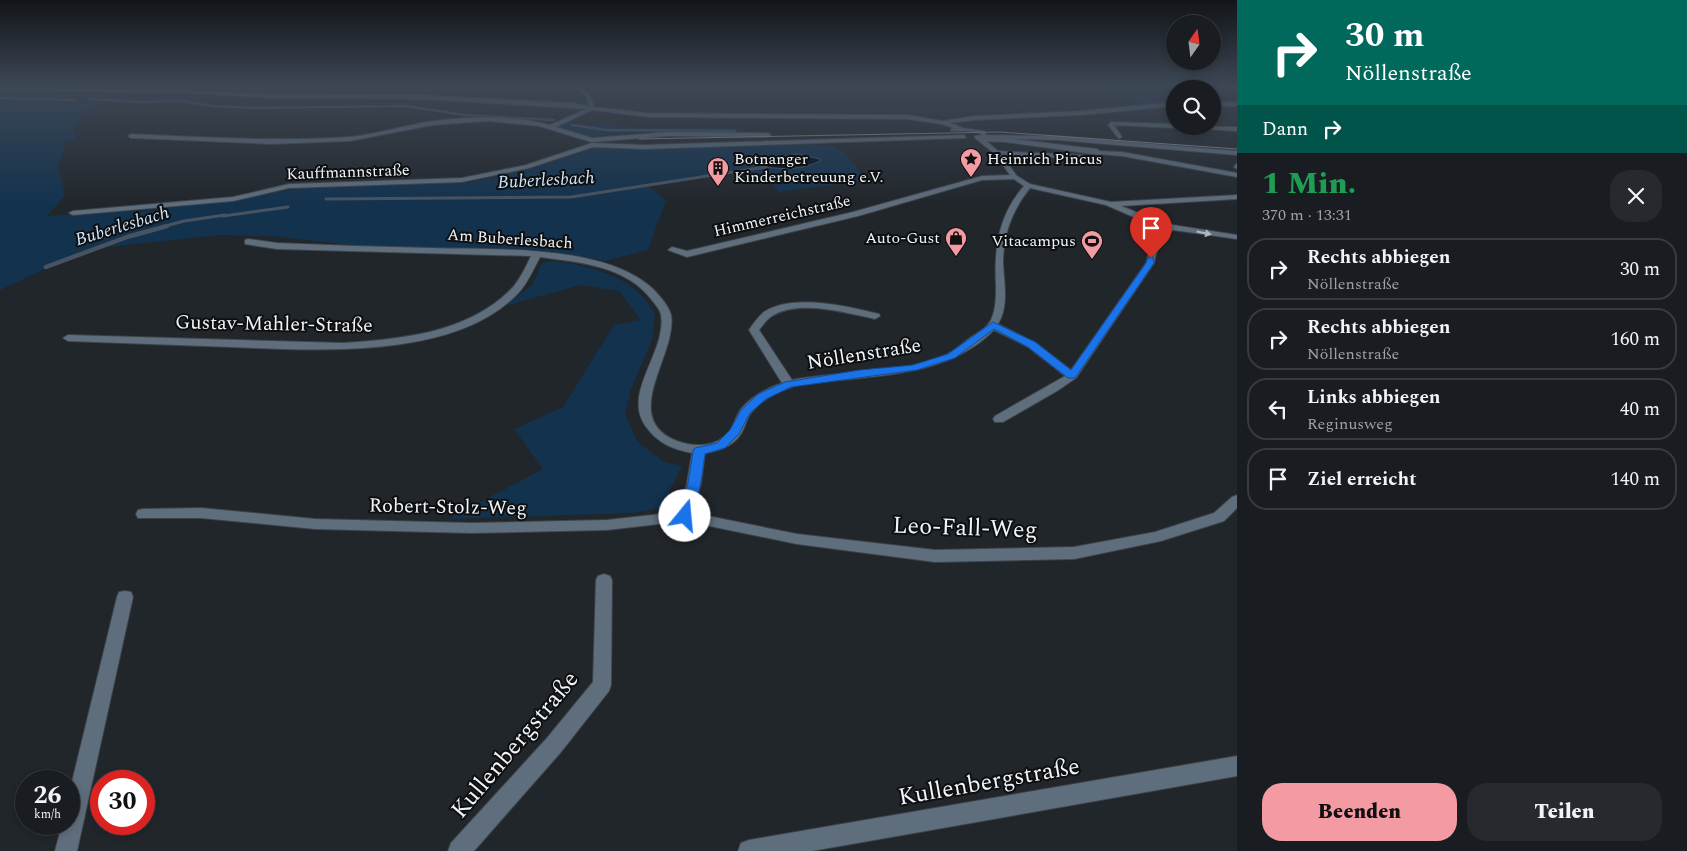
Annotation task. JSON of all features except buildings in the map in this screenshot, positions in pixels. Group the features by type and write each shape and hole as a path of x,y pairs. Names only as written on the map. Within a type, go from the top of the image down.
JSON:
{"street":[{"path":"131,136 271,142 350,138 418,126"},
{"path":"544,126 591,143"},
{"path":"952,126 961,129 974,130 1016,130 1237,147"},
{"path":"1111,126 1119,137"},
{"path":"1221,128 1237,129"},
{"path":"952,131 961,129"},
{"path":"974,130 982,132 981,138"},
{"path":"952,131 955,134 964,136 1097,151 1108,155"},
{"name":"Kauffmannstraße","path":"73,213 233,199 289,186 462,180 526,167 604,138 669,134 846,134 952,131"},
{"name":"Kauffmannstraße","path":"591,143 609,146 644,147 964,136"},
{"path":"604,138 617,142 609,146"},
{"path":"981,138 1057,138 1237,153"},
{"path":"981,138 997,154 1015,177 1028,186 1108,204 1148,220 1172,226 1237,237"},
{"path":"997,154 1108,155 1237,175"},
{"name":"Himmerreichstraße","path":"672,250 687,254 855,214 982,178 1015,177"},
{"path":"1028,186 1015,199 1006,218 998,260 1002,296 993,325 1032,344 1072,376"},
{"path":"1108,204 1237,197"},
{"path":"999,419 1053,389 1072,376 1150,263 1152,247 1159,235 1172,226"},
{"name":"Am Buberlesbach","path":"248,242 277,246 537,254 573,258 602,266 636,279 656,296 666,313 666,334 644,401 644,418 659,436 672,444 699,451"},
{"name":"Gustav-Mahler-Straße","path":"68,338 338,347 376,344 418,337 459,326 496,306 523,280 537,254"},
{"name":"Nöllenstraße","path":"789,384 754,330 769,314 802,306 830,306 875,316"},
{"name":"Nöllenstraße","path":"699,451 721,446 735,432 745,412 762,396 789,384 860,373 914,368 951,356 993,325"},
{"path":"685,516 694,483 699,451"},
{"name":"Leo-Fall-Weg","path":"685,516 797,539 935,556 1074,553 1156,537 1219,516 1237,500"},
{"name":"Robert-Stolz-Weg","path":"144,514 201,513 315,524 471,528 608,525 685,516"},
{"name":"Kullenbergstraße","path":"459,851 554,745 602,685 604,580"},
{"path":"66,851 125,597"},
{"name":"Kullenbergstraße","path":"749,851 1237,766"}],"shaded area":[{"path":"0,126 77,126 73,131 78,138 67,142 58,166 65,196 47,216 155,210 324,185 468,183 532,168 596,148 634,150 814,144 833,146 847,156 867,180 779,192 770,181 738,170 648,186 666,200 648,250 604,261 553,252 351,245 271,236 219,235 97,248 70,257 0,290"},
{"path":"611,126 638,128 737,128 739,132 634,132 586,137 556,127"},
{"path":"798,154 820,159 820,161 807,166 787,169 766,167 764,164 767,160"},
{"path":"554,261 598,270 620,279 641,294 655,313 652,340 631,389 625,414 637,441 664,462 682,466 661,508 632,513 449,519 543,469 514,429 563,407 614,325 641,320 619,291 580,285 505,306 532,285 542,263"}],"waterway":[{"path":"577,126 606,130 735,131"},
{"name":"Buberlesbach","path":"326,199 571,197 766,167"},
{"name":"Buberlesbach","path":"223,216 288,207"},
{"name":"Buberlesbach","path":"162,227 184,221 225,215"},
{"name":"Buberlesbach","path":"46,267 127,237 167,226"}],"tram line":[{"path":"639,139 1000,132 1237,149"}],"place":[{"name":"Heinrich Pincus","path":"971,178"},
{"name":"Botnanger Kinderbetreuung e.V.","path":"718,187"},
{"name":"Auto-Gust","path":"956,257"},
{"name":"Vitacampus","path":"1092,260"}],"route":[{"path":"685,516 694,483 699,451 721,446 735,432 745,412 762,396 789,384 860,373 914,368 951,356 993,325 1032,344 1072,376 1120,309 1150,263 1151,258"}]}
